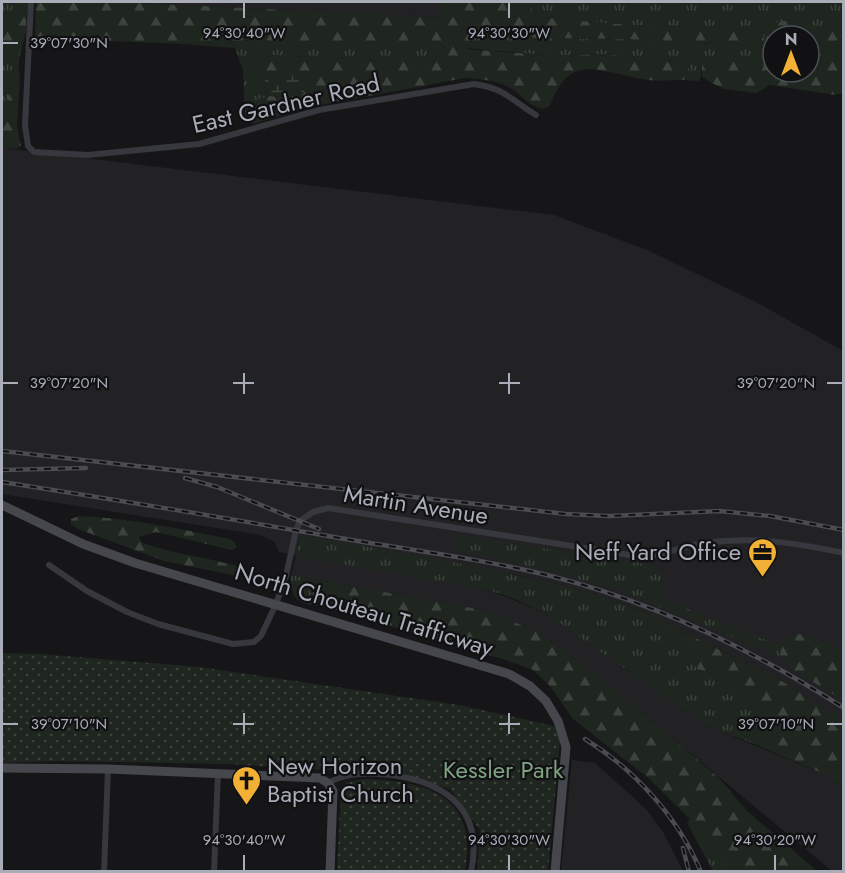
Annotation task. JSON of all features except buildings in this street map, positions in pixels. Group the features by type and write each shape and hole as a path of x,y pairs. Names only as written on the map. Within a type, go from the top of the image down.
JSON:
{"main road":[{"name":"North Chouteau Trafficway","path":"2,505 83,544 135,562 509,674 530,686 546,700 558,721 566,747 555,872"},
{"path":"2,768 108,769 315,777 328,783 333,796 330,872"}],"street":[{"name":"East Gardner Road","path":"32,2 25,125 28,146 34,152 88,155 198,144 319,110 474,84 493,87 507,93 536,115"},
{"name":"Martin Avenue","path":"49,565 87,591 127,612 158,624 233,644 254,642 261,636 286,576 300,521 320,509 328,508 636,556 654,556 705,543 742,540 791,542 843,553"},
{"path":"104,872 108,769"},
{"path":"214,872 218,773"},
{"path":"328,783 341,776 387,775 424,783 450,796 464,812 472,829 474,849 471,872"}],"shaded area":[{"path":"114,2 442,2 442,17"},
{"path":"2,148 554,215 647,250 760,304 843,351 843,720 783,682 648,614 601,596 517,575 301,536 296,555 485,589 546,613 712,728 824,774 843,786 843,871 832,871 599,677 538,632 488,611 291,575 296,556 279,552 274,541 260,535 2,494"},
{"path":"572,760 595,763 646,809 663,832 683,871 561,871"}],"green space":[{"path":"2,2 28,2 27,13 2,13"},
{"path":"36,2 114,2 441,17 442,2 532,2 532,17 761,32 761,42 757,45 626,39 472,37 467,49 555,56 608,54 645,60 682,59 689,66 684,80 647,80 587,69 576,72 566,78 550,106 543,109 532,105 502,84 465,78 310,107 252,124 244,114 256,100 269,96 295,98 304,92 280,74 265,80 250,67 253,57 261,55 427,62 450,52 439,42 405,47 256,40 184,44 35,38"},
{"path":"532,2 843,2 843,44 838,33 821,38 821,24 798,24 792,20 777,22 776,24 761,24 761,32 531,17"},
{"path":"2,13 27,13 19,65 17,127 21,146 15,149 2,148 2,119 13,68 2,47"},
{"path":"792,20 798,24 776,24 777,22"},
{"path":"825,31 838,33 843,44 843,93 835,95 769,85 757,93 723,89 702,77 702,65 721,60 761,65 761,84 821,84 821,37"},
{"path":"472,37 626,39 757,45 761,41 761,67 702,65 700,81 684,80 689,66 682,59 645,60 608,54 555,56 466,48"},
{"path":"256,40 405,47 439,42 450,52 427,62 261,55 253,57 251,67 265,80 264,87 269,96 256,100 245,113 243,70 235,48 184,44"},
{"path":"2,47 13,68 2,119"},
{"path":"280,74 297,76 304,85 304,93 295,98 269,96 264,87 265,80"},
{"path":"79,516 136,522 230,539 236,547 232,550 156,532 139,537 141,542 153,546 230,564 243,568 245,571 243,575 237,576 164,561 78,529 71,524 71,519"},
{"path":"301,535 558,584 601,596 648,614 686,633 675,635 687,647 697,669 726,679 743,691 753,708 754,734 757,745 712,728 546,613 485,589 296,556"},
{"path":"458,535 650,565 660,572 663,599 778,645 781,650 780,657 617,589 453,550"},
{"path":"291,575 340,584 333,609 308,604 297,599 291,586"},
{"path":"340,584 488,611 538,632 599,677 719,778 747,811 817,871 724,871 714,847 690,819 647,777 573,719 550,686 533,670 333,609"},
{"path":"686,633 783,682 843,720 843,786 824,774 757,745 754,734 753,708 749,699 735,684 697,669 687,647 674,642 675,635"},
{"path":"798,634 843,648 843,700 795,671 780,657 781,650 778,645"},
{"name":"Kessler Park","path":"2,653 200,667 459,705 554,726 560,740 548,871 477,871 480,830 450,789 399,774 226,764 58,761 2,763"},
{"path":"363,779 408,784 427,789 443,797 455,809 464,825 467,845 465,871 337,871 341,790 346,783"},
{"path":"690,819 714,847 724,871 713,871 687,823"}],"railway":[{"path":"2,451 566,514 609,516 720,511 770,516 844,530"},
{"path":"2,470 86,468"},
{"path":"185,478 217,487 319,529"},
{"path":"2,482 468,559 551,576 628,600 703,630 775,667 844,708"},
{"path":"585,739 621,765 653,796 680,832 701,872"},
{"path":"683,848 689,872"}],"place":[{"name":"Neff Yard Office","path":"762,578"},
{"name":"New Horizon Baptist Church","path":"246,806"}]}
